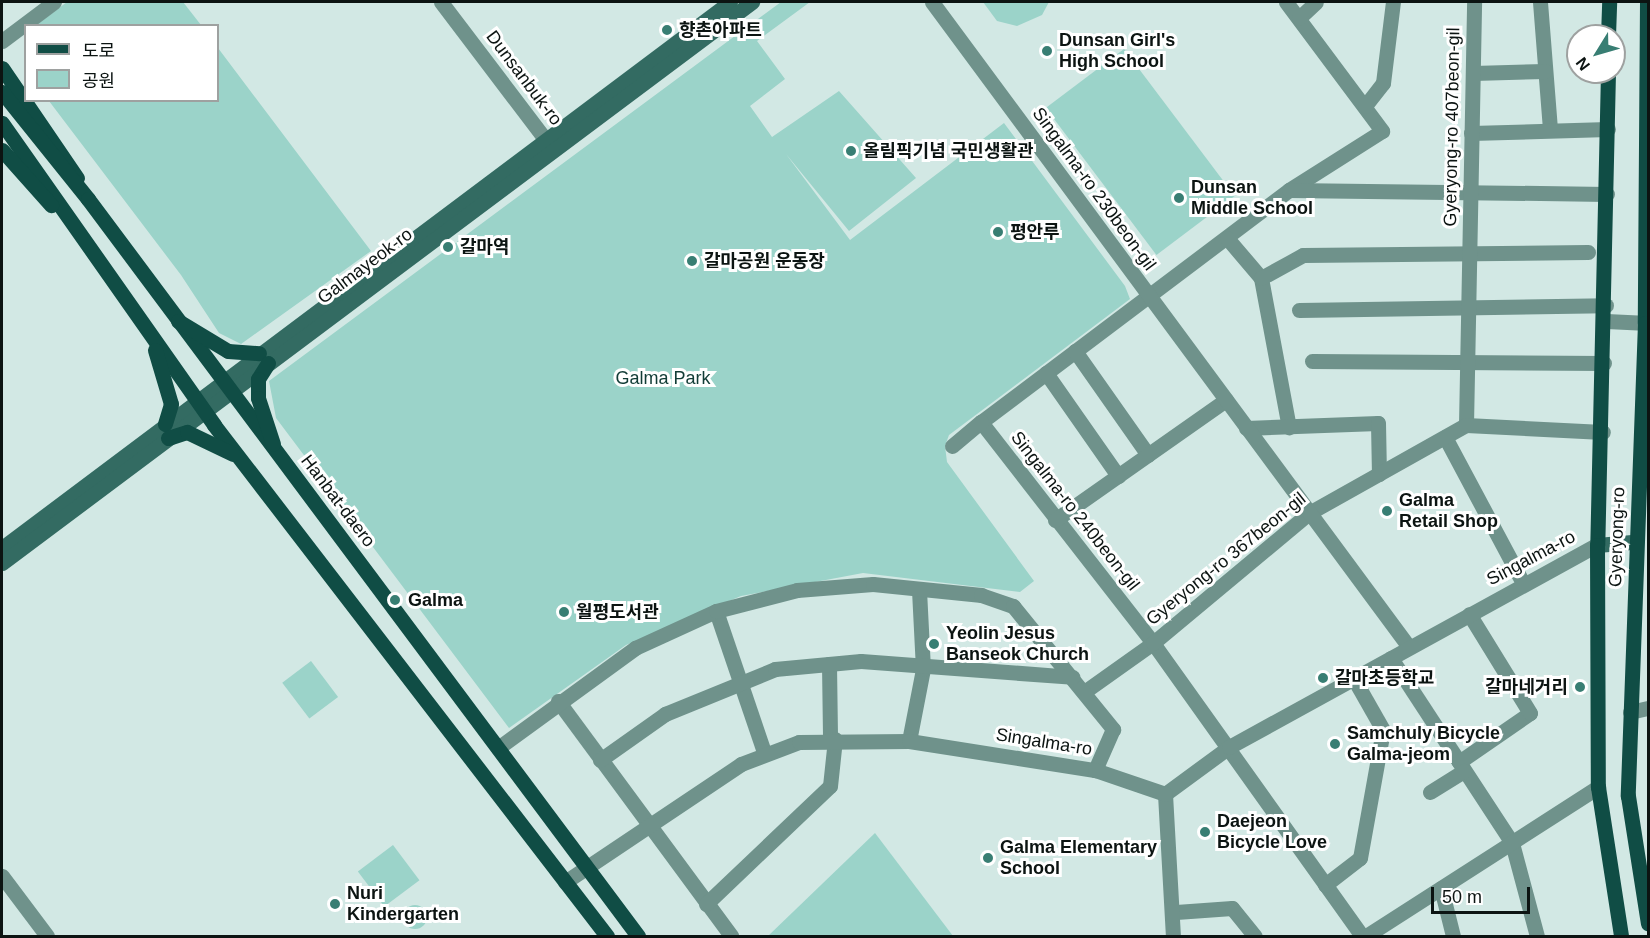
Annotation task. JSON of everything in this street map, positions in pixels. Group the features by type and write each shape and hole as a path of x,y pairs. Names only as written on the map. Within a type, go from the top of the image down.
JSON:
{"main road":[{"name":"Galmayeok-ro","path":"2,562 200,405 549,144 730,2"},
{"name":"Galmayeok-ro","path":"549,144 752,2"},
{"path":"1608,24 1609,2"},
{"name":"Gyeryong-ro","path":"1647,2 1647,323 1642,540 1630,712 1628,796 1648,923"},
{"path":"2,68 24,102"},
{"name":"Gyeryong-ro","path":"1608,84 1606,321 1597,545 1598,787 1621,936"},
{"name":"Hanbat-daero","path":"2,92 88,199 224,388 273,447 638,936"},
{"path":"24,102 88,199"},
{"path":"2,123 66,220 200,405 607,936"},
{"path":"2,150 66,220"},
{"path":"173,318 228,351 264,358 258,379 258,398 273,447"},
{"path":"153,338 171,404 167,431 187,432 203,437 248,467"},
{"name":"Galmayeok-ro","path":"2,548 167,431"},
{"name":"Singalma-ro","path":"1597,545 1642,540"}],"street":[{"path":"25,24 54,2"},
{"name":"Dunsanbuk-ro","path":"441,2 549,144"},
{"name":"Singalma-ro 230beon-gil","path":"932,2 1409,647"},
{"path":"952,446 1289,190 1382,131 1286,2"},
{"path":"1299,18 1316,2"},
{"path":"1365,106 1383,83 1393,2"},
{"name":"Gyeryong-ro 407beon-gil","path":"1466,425 1474,2"},
{"path":"1540,2 1550,130"},
{"path":"2,41 24,24"},
{"path":"1473,74 1545,70"},
{"path":"1472,133 1608,129"},
{"path":"1289,190 1607,194"},
{"path":"1227,238 1261,278 1289,427"},
{"path":"1261,278 1303,255 1588,252"},
{"path":"1299,310 1606,305"},
{"path":"1606,321 1647,323"},
{"path":"1075,351 1148,455"},
{"path":"1312,361 1467,365 1604,363"},
{"path":"1046,373 1118,476"},
{"path":"1055,520 1226,400"},
{"name":"Singalma-ro 240beon-gil","path":"981,422 1153,643 1229,747"},
{"path":"1246,428 1378,423 1379,474"},
{"path":"1466,425 1602,432"},
{"name":"Gyeryong-ro 367beon-gil","path":"1084,692 1153,643 1309,513 1466,425"},
{"path":"1445,437 1522,583"},
{"name":"Singalma-ro","path":"565,882 764,752 832,739 909,741 1095,770 1165,794 1229,747 1354,680 1522,583 1597,545"},
{"path":"498,748 635,648 716,611 797,590 873,584 981,595 1013,606 1113,729 1095,770"},
{"path":"909,741 923,669 919,589"},
{"path":"716,611 764,752"},
{"path":"1430,792 1530,713 1469,614"},
{"path":"1391,658 1512,843 1537,936"},
{"path":"600,760 665,714 741,680 775,669 861,661 923,669 1072,677"},
{"path":"706,904 830,786 832,739 829,664"},
{"path":"1325,885 1360,858 1383,730 1354,680"},
{"path":"558,702 731,936"},
{"path":"1630,712 1648,708"},
{"path":"1229,747 1325,885 1364,936 1598,787"},
{"path":"1165,794 1176,912 1173,936"},
{"path":"2,876 47,936"},
{"path":"1441,888 1453,936"},
{"path":"1176,912 1232,908 1255,936"}],"green space":[{"path":"67,2 183,2 200,24 38,24"},
{"name":"Galma Park","path":"781,2 810,2 757,41 785,79 750,106 772,137 839,91 916,178 849,231 786,154 850,240 1004,123 1125,286 1130,299 949,435 945,446 947,462 1034,581 1020,592 863,573 741,596 626,645 509,728 276,418 269,381"},
{"path":"983,2 1049,2 1042,15 1017,26 997,21"},
{"path":"219,49 371,251 241,344 219,333 181,275 50,102 219,102"},
{"path":"1124,49 1235,196 1156,255 1046,108"},
{"path":"311,661 338,697 309,719 282,683"},
{"path":"875,833 953,936 768,936"},
{"path":"393,845 419,880 384,907 358,871"},
{"path":"415,905 420,906 426,912 426,922 420,928 415,929 410,928 404,922 403,917 404,912 410,906"}],"place":[{"name":"향촌아파트","path":"667,30"},
{"name":"Dunsan Girl's High School","path":"1047,51"},
{"name":"올림픽기념 국민생활관","path":"851,151"},
{"name":"Dunsan Middle School","path":"1179,198"},
{"name":"평안루","path":"998,232"},
{"name":"갈마역","path":"448,247"},
{"name":"갈마공원 운동장","path":"692,261"},
{"name":"Galma Retail Shop","path":"1387,511"},
{"name":"Galma","path":"395,600"},
{"name":"월평도서관","path":"564,612"},
{"name":"Yeolin Jesus Banseok Church","path":"934,644"},
{"name":"갈마초등학교","path":"1323,678"},
{"name":"갈마네거리","path":"1580,687"},
{"name":"Samchuly Bicycle Galma-jeom","path":"1335,744"},
{"name":"Daejeon Bicycle Love","path":"1205,832"},
{"name":"Galma Elementary School","path":"988,858"},
{"name":"Nuri Kindergarten","path":"335,904"}]}
